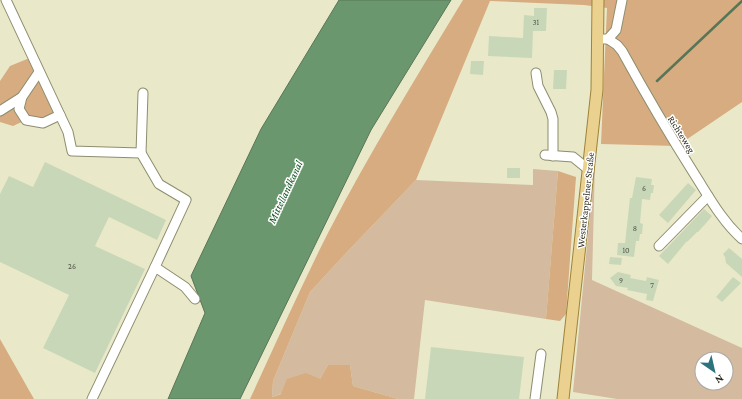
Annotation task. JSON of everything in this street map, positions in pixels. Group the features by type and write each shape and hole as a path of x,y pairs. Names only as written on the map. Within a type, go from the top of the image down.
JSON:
{"main road":[{"name":"Westerkappelner Straße","path":"563,399 603,39 598,0"}],"street":[{"path":"6,0 68,132 72,151 141,153"},
{"path":"603,39 616,30 622,0"},
{"name":"Richteweg","path":"603,39 617,45 622,51 663,125 708,196 725,221 742,239"},
{"path":"39,72 22,97 19,109 26,120 43,123 60,115"},
{"path":"536,73 538,86 551,112 553,120 549,156 573,157 589,170"},
{"path":"92,399 186,200 159,184 141,153 143,93"},
{"path":"0,111 22,97"},
{"path":"659,246 708,196"},
{"path":"155,267 186,287 195,299"},
{"path":"535,399 540,354"}],"shaded area":[{"path":"463,0 742,0 742,102 677,146 601,144 607,8 584,5 490,1 416,180 310,292 273,381 272,397 281,394 287,379 306,373 320,379 328,365 350,365 353,386 398,399 250,399 329,231 394,114"},
{"path":"32,57 60,115 43,123 26,120 13,126 0,122 0,81 10,66"},
{"path":"595,162 592,280 742,348 742,399 617,399 573,392"},
{"path":"533,169 558,171 546,319 425,300 414,399 398,399 353,386 350,365 328,365 320,379 272,397 273,381 310,292 416,180 533,185"},
{"path":"558,171 576,177 566,314 560,321 546,319"},
{"path":"0,339 34,399 0,399"}],"water":[{"name":"Mittellandkanal","path":"339,0 451,0 371,130 240,399 168,399 205,313 191,276 261,129"}],"building":[{"path":"534,8 547,8 546,31 533,31 532,58 488,56 489,36 523,38 524,15 534,16"},
{"path":"471,61 484,61 483,75 470,74"},
{"path":"554,70 567,70 566,89 553,89"},
{"path":"45,162 166,220 157,240 109,217 95,246 145,269 95,373 43,348 69,295 0,262 0,194 9,176 33,187"},
{"path":"507,168 520,168 520,178 507,178"},
{"path":"636,177 652,179 651,185 654,185 653,193 651,193 650,200 642,199 640,223 643,224 642,234 640,234 639,241 636,241 634,257 617,255 618,243 625,243 630,198 632,198"},
{"path":"688,183 696,190 668,223 659,215"},
{"path":"704,209 712,216 698,232 687,241 668,264 659,256"},
{"path":"729,248 742,259 742,277 726,263 723,254"},
{"path":"610,257 622,258 621,265 609,264"},
{"path":"618,272 631,275 630,278 646,281 647,277 659,280 653,301 646,300 647,294 616,286 610,278"},
{"path":"733,277 741,283 722,302 716,297"},
{"path":"431,347 524,357 519,399 425,399"}],"waterway":[{"path":"657,81 742,1"}]}
